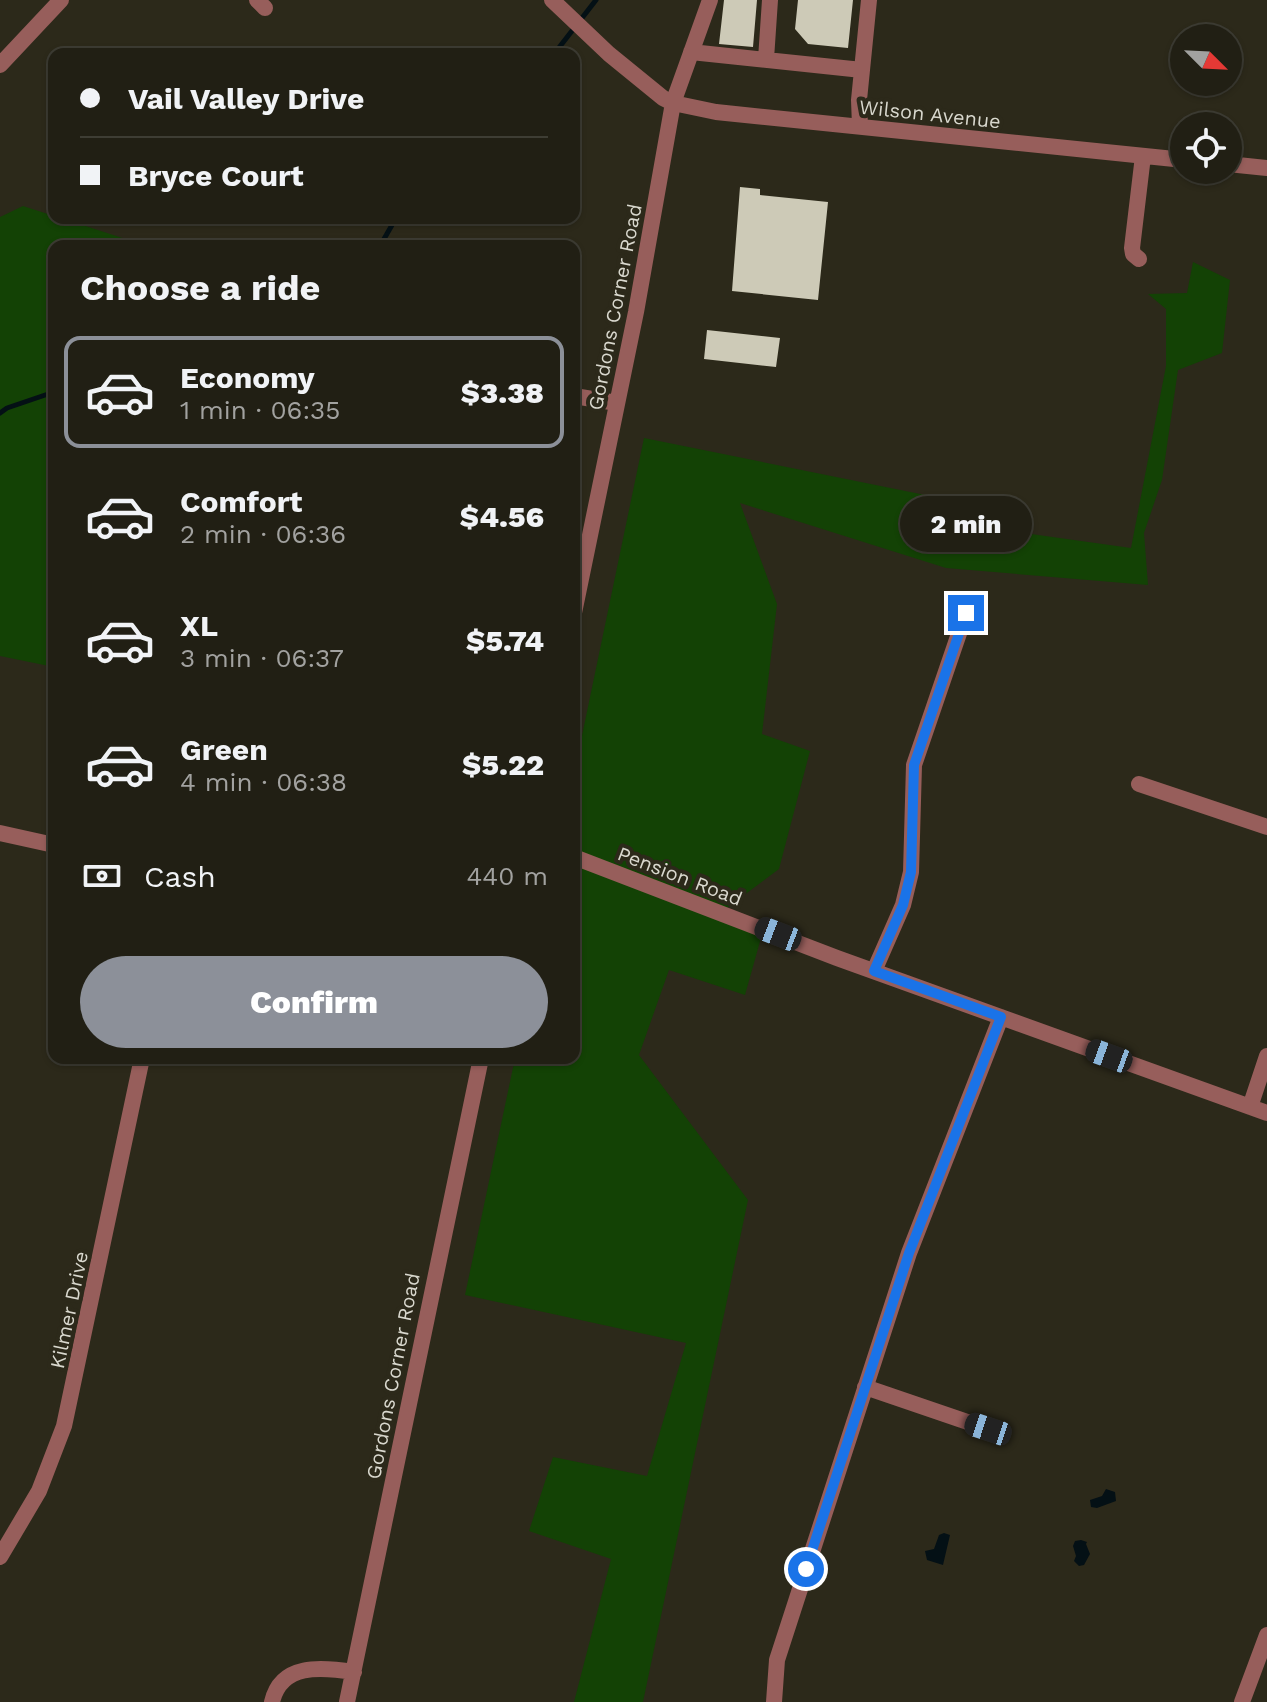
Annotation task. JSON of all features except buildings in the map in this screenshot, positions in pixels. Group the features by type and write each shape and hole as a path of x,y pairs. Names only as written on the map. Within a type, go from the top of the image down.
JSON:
{"street":[{"path":"3,55 61,0"},
{"path":"552,0 596,43 673,103"},
{"name":"Gordons Corner Road","path":"580,584 673,103 710,0"},
{"path":"766,59 770,0"},
{"path":"860,126 869,0"},
{"path":"691,52 862,70"},
{"name":"Wilson Avenue","path":"673,103 716,112 1170,159"},
{"path":"1139,259 1132,248 1143,156"},
{"path":"1242,165 1267,168"},
{"path":"580,397 617,403"},
{"path":"874,971 903,905 911,872 914,765 966,613"},
{"path":"1139,784 1267,827"},
{"path":"0,833 48,844"},
{"name":"Pension Road","path":"580,859 874,971 1267,1113"},
{"path":"774,1702 777,1660 909,1253 1001,1017"},
{"path":"1250,1107 1267,1056"},
{"name":"Kilmer Drive","path":"0,1557 39,1491 64,1426 141,1064"},
{"name":"Gordons Corner Road","path":"347,1702 480,1064"},
{"path":"865,1387 988,1429"},
{"path":"1242,1702 1267,1635"},
{"path":"272,1702 275,1688 295,1671 333,1669 354,1672"}],"green space":[{"path":"23,206 48,214 48,224 79,224 129,240 48,240 48,666 0,656 0,217"},
{"path":"1193,262 1230,280 1222,353 1178,370 1162,480 1144,533 1148,585 946,568 740,503 777,604 762,734 810,751 779,869 720,913 787,943 761,938 745,995 669,970 639,1055 748,1200 643,1702 574,1702 611,1559 529,1531 553,1457 647,1476 686,1343 465,1295 514,1064 580,1064 580,745 644,438 1019,514 1024,533 1131,548 1166,366 1166,309 1148,294 1187,293"}],"shaded area":[{"path":"1106,1489 1115,1492 1116,1501 1091,1507 1090,1500 1102,1496"},
{"path":"939,1535 950,1535 943,1565 927,1560 925,1551 934,1549"},
{"path":"1075,1541 1087,1542 1090,1554 1084,1565 1079,1566 1074,1561 1073,1546"}],"waterway":[{"path":"559,48 596,0"},
{"path":"383,240 393,224"},
{"path":"0,413 48,394"}],"route":[{"path":"806,1569 909,1253 1001,1017 874,971 903,905 911,872 914,765 966,613"}]}
